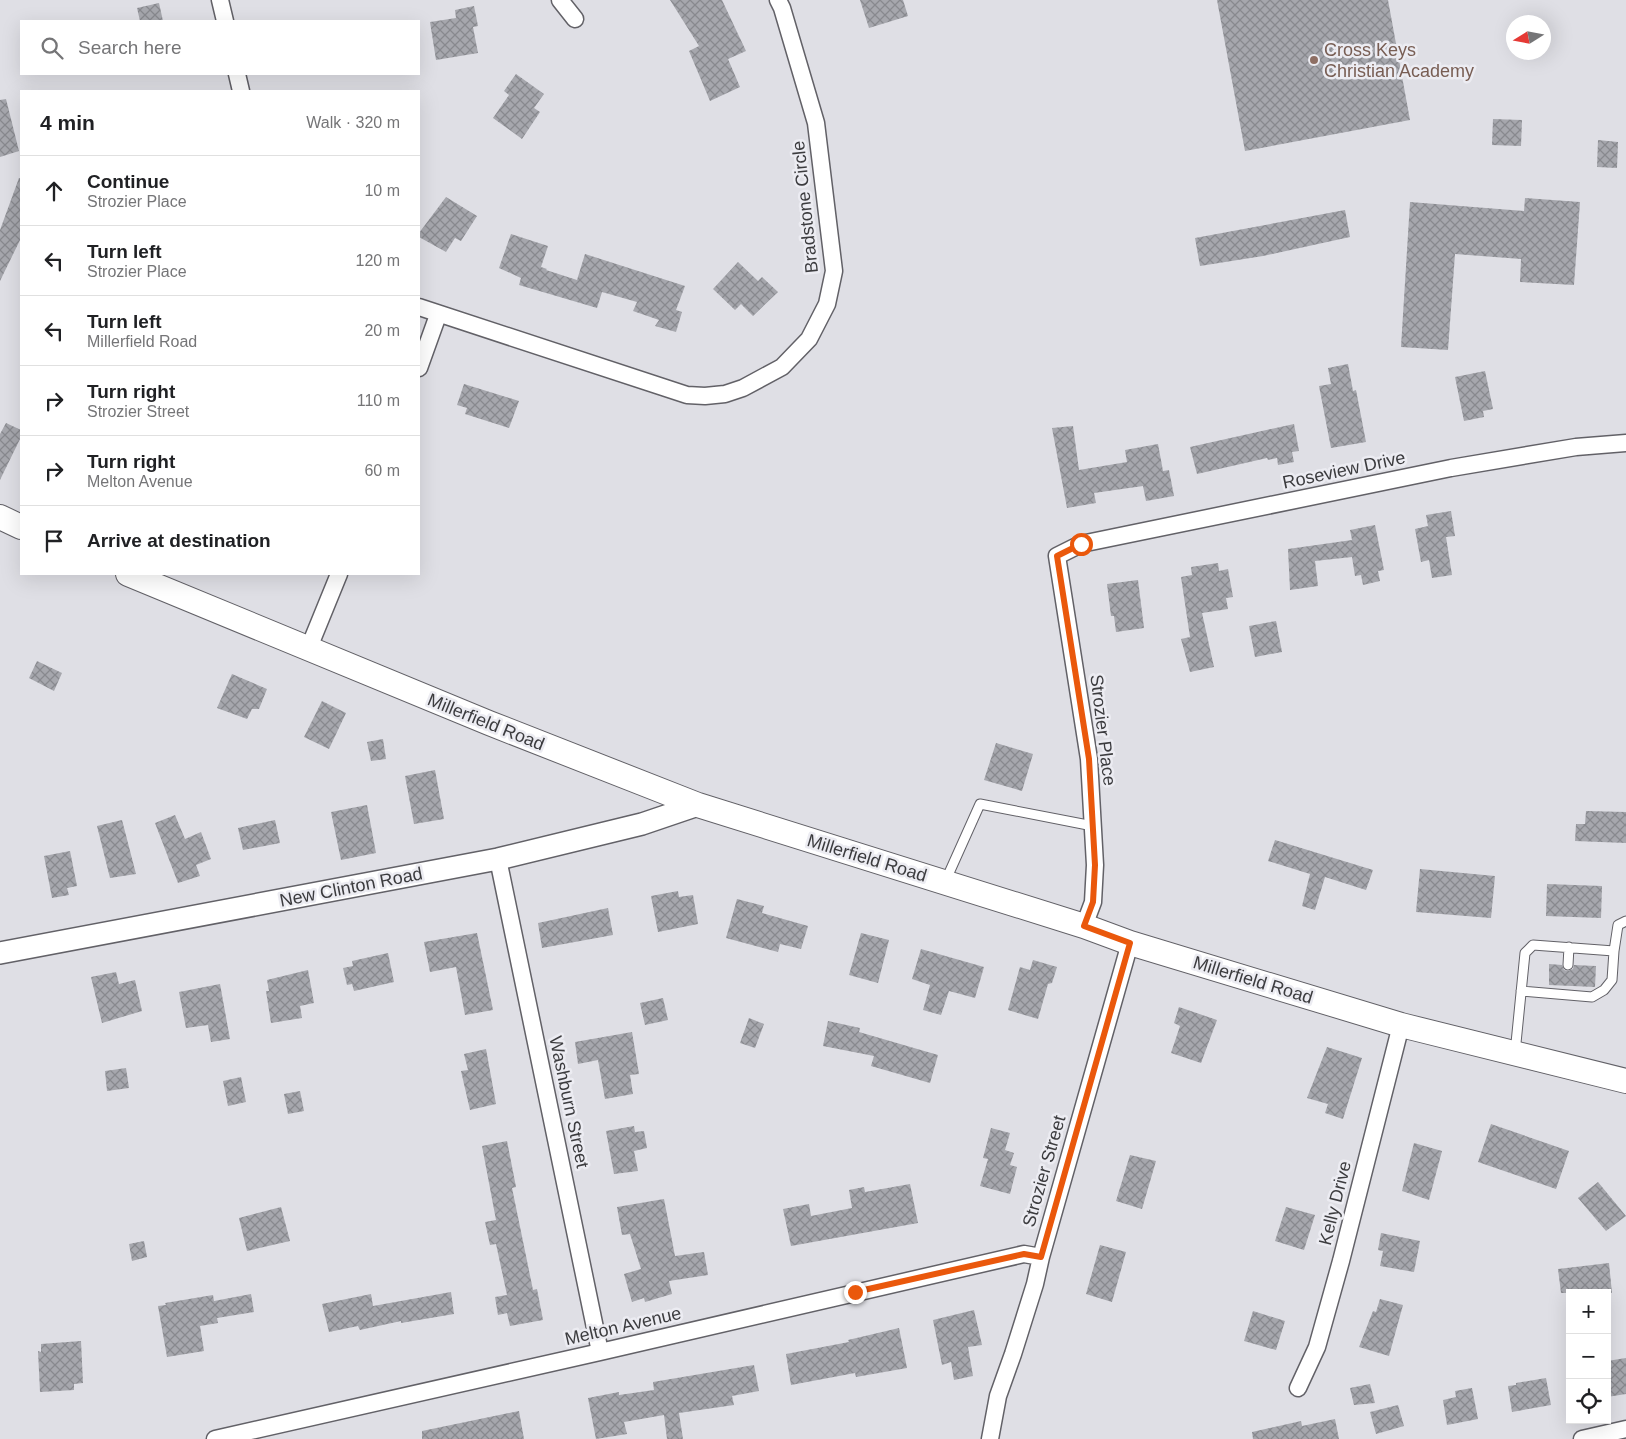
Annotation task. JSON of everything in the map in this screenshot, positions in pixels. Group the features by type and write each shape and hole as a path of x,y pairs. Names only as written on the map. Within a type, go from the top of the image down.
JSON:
{"main road":[{"path":"0,517 20,527"},
{"name":"Millerfield Road","path":"130,575 489,724 698,805 1084,926 1130,943 1401,1025 1626,1081"}],"street":[{"path":"220,0 225,20"},
{"path":"560,0 574,19"},
{"name":"Bradstone Circle","path":"420,307 438,315 687,395 705,396 734,391 782,367 809,339 827,304 834,271 816,123 778,0"},
{"path":"237,75 242,90"},
{"path":"420,365 438,315"},
{"name":"Roseview Drive","path":"1072,549 1081,544 1451,468 1576,447 1626,443"},
{"name":"Strozier Place","path":"1072,549 1057,556 1089,759 1095,865 1093,902 1084,926"},
{"path":"308,650 339,575"},
{"name":"New Clinton Road","path":"0,953 498,859 642,824 698,805"},
{"name":"Washburn Street","path":"498,859 600,1352"},
{"name":"Strozier Street","path":"990,1439 998,1396 1035,1284 1130,943"},
{"name":"Kelly Drive","path":"1298,1388 1317,1347 1401,1025"},
{"name":"Melton Avenue","path":"215,1439 1024,1254 1041,1257"},
{"path":"1582,1439 1626,1429"}],"lane":[{"path":"945,882 980,804 1093,826"},
{"path":"1521,991 1567,990 1592,997 1604,990 1612,980 1618,925 1626,921"},
{"path":"1515,1053 1525,953 1533,945 1614,951"},
{"path":"1568,965 1569,947"}],"building":[{"path":"670,0 722,0 746,51 728,59 740,87 710,101 689,51 699,46"},
{"path":"860,0 903,0 908,16 869,28"},
{"name":"Cross Keys Christian Academy","path":"1217,0 1388,0 1410,120 1245,151"},
{"path":"159,3 163,20 140,20 137,8"},
{"path":"474,6 478,26 473,27 478,53 436,60 430,22 456,18 455,10"},
{"path":"516,74 544,94 534,108 540,112 522,139 493,118 509,95 504,91"},
{"path":"6,99 19,151 0,157 0,100"},
{"path":"1493,119 1522,120 1521,146 1492,145"},
{"path":"1598,140 1618,142 1617,168 1597,167"},
{"path":"20,178 20,240 0,281 0,230"},
{"path":"446,197 477,216 461,241 455,238 446,252 420,238 420,232"},
{"path":"1525,198 1580,202 1574,285 1520,282 1521,259 1455,254 1448,350 1401,347 1410,202 1524,211"},
{"path":"1345,210 1350,237 1263,256 1200,266 1195,238"},
{"path":"511,234 548,246 541,267 577,280 585,254 685,286 676,310 682,312 676,332 655,326 659,320 633,311 637,302 602,292 597,308 519,285 521,278 499,268"},
{"path":"738,262 758,281 762,277 778,292 753,316 741,304 735,310 713,289"},
{"path":"1348,364 1353,391 1356,390 1366,442 1331,448 1319,386 1331,384 1328,368"},
{"path":"1485,371 1493,409 1483,411 1484,417 1464,421 1455,377"},
{"path":"464,384 519,401 509,428 465,414 467,408 457,405"},
{"path":"6,423 20,430 20,439 0,480 0,434"},
{"path":"1294,424 1299,451 1292,452 1294,462 1278,465 1277,458 1268,460 1267,458 1197,474 1190,447"},
{"path":"1073,426 1079,470 1127,462 1125,450 1158,444 1163,471 1169,470 1174,496 1146,501 1143,486 1094,493 1096,503 1067,508 1052,428"},
{"path":"1451,511 1455,536 1446,537 1452,575 1432,578 1429,560 1421,562 1415,529 1428,526 1426,515"},
{"path":"1375,525 1384,570 1378,571 1380,581 1363,585 1361,575 1355,576 1352,557 1315,561 1318,586 1290,590 1288,549 1352,540 1350,530"},
{"path":"1218,563 1219,571 1228,569 1233,597 1226,598 1228,609 1202,613 1214,667 1190,672 1181,639 1190,637 1181,577 1192,575 1191,567"},
{"path":"1138,580 1144,628 1116,632 1114,616 1111,616 1107,584"},
{"path":"1276,621 1282,652 1255,657 1249,626"},
{"path":"37,661 62,673 54,691 29,678"},
{"path":"232,674 267,689 259,709 252,709 247,719 217,708"},
{"path":"322,701 346,713 329,749 304,737"},
{"path":"383,739 386,759 371,761 367,742"},
{"path":"996,743 1033,754 1022,791 984,780"},
{"path":"435,770 444,819 414,824 405,776"},
{"path":"367,805 376,853 341,860 331,812"},
{"path":"1586,811 1626,812 1626,843 1575,841 1576,824 1585,824"},
{"path":"175,815 185,839 201,832 211,859 196,865 200,876 178,883 155,823"},
{"path":"122,820 136,874 110,878 97,826"},
{"path":"275,820 280,843 243,850 238,828"},
{"path":"1275,840 1373,870 1366,890 1325,877 1315,910 1302,906 1310,874 1268,861"},
{"path":"70,851 77,886 67,888 69,895 52,898 44,856"},
{"path":"1420,869 1495,876 1491,918 1416,912"},
{"path":"1547,884 1602,886 1601,918 1546,916"},
{"path":"678,891 679,897 693,895 698,924 658,932 651,896"},
{"path":"737,899 764,906 762,913 808,926 801,949 780,944 778,952 726,938"},
{"path":"608,908 613,935 542,948 538,923"},
{"path":"477,933 493,1010 465,1015 456,967 430,972 424,942"},
{"path":"861,933 889,940 878,983 849,975"},
{"path":"921,949 984,967 975,998 949,991 941,1015 923,1010 930,985 912,979"},
{"path":"388,953 394,982 354,991 352,984 347,985 343,968 353,966 352,961"},
{"path":"1033,960 1057,967 1052,983 1048,984 1038,1019 1008,1010 1020,967 1030,970"},
{"path":"1549,964 1562,965 1564,970 1568,971 1573,969 1574,965 1596,966 1595,987 1549,985"},
{"path":"308,970 314,1003 300,1006 302,1018 271,1023 266,991 269,991 267,980"},
{"path":"116,972 119,984 135,980 142,1011 102,1023 91,977"},
{"path":"220,984 230,1039 211,1042 208,1025 186,1028 179,992"},
{"path":"663,998 668,1020 645,1025 640,1003"},
{"path":"1179,1007 1217,1020 1201,1063 1171,1053 1180,1026 1174,1023"},
{"path":"749,1018 764,1024 755,1048 740,1043"},
{"path":"828,1021 860,1028 859,1032 938,1055 930,1083 871,1066 874,1056 823,1046"},
{"path":"632,1032 639,1074 630,1075 633,1094 605,1099 598,1060 578,1064 575,1042"},
{"path":"1327,1047 1362,1058 1343,1119 1325,1113 1328,1104 1307,1098"},
{"path":"486,1049 496,1104 470,1110 461,1071 468,1070 464,1054"},
{"path":"126,1068 129,1088 107,1091 105,1071"},
{"path":"241,1077 246,1102 228,1106 223,1081"},
{"path":"300,1091 304,1111 288,1114 284,1094"},
{"path":"1491,1124 1569,1151 1556,1189 1478,1162"},
{"path":"634,1126 635,1132 644,1131 647,1148 634,1151 638,1171 614,1174 606,1131"},
{"path":"991,1128 1010,1133 1005,1150 1014,1153 1010,1165 1017,1167 1010,1194 980,1186 988,1159 983,1158"},
{"path":"507,1141 516,1187 512,1188 533,1290 537,1289 543,1320 510,1326 507,1313 498,1315 495,1297 507,1295 496,1244 490,1245 485,1222 496,1220 482,1146"},
{"path":"1414,1143 1442,1151 1429,1200 1402,1191"},
{"path":"1130,1155 1156,1161 1142,1209 1116,1201"},
{"path":"1598,1182 1626,1216 1606,1231 1578,1198"},
{"path":"910,1184 918,1223 791,1246 783,1209 809,1204 811,1216 852,1208 849,1190 864,1187 865,1192"},
{"path":"664,1199 675,1256 704,1252 708,1275 669,1281 672,1294 645,1302 644,1298 632,1302 624,1274 641,1269 630,1234 622,1235 617,1207"},
{"path":"281,1207 290,1241 247,1251 239,1218"},
{"path":"1286,1207 1315,1215 1304,1250 1275,1241"},
{"path":"1381,1233 1420,1241 1414,1272 1380,1266 1383,1251 1378,1250"},
{"path":"144,1241 147,1257 132,1261 129,1244"},
{"path":"1100,1245 1126,1252 1112,1302 1086,1294"},
{"path":"1609,1263 1612,1293 1611,1289 1566,1289 1566,1293 1561,1293 1558,1269"},
{"path":"451,1292 454,1314 401,1323 401,1321 360,1330 358,1326 329,1332 322,1304 371,1294 373,1306"},
{"path":"251,1294 254,1312 217,1318 218,1323 200,1326 204,1351 167,1357 158,1306 166,1305 165,1303 213,1295 214,1301"},
{"path":"1380,1299 1403,1305 1389,1356 1359,1347 1373,1311 1376,1312"},
{"path":"974,1310 982,1345 968,1347 973,1376 954,1380 951,1362 942,1365 933,1320"},
{"path":"1253,1311 1285,1321 1276,1350 1244,1341"},
{"path":"899,1328 907,1368 856,1377 855,1373 791,1385 786,1354 849,1342 848,1340"},
{"path":"81,1341 83,1383 74,1384 74,1390 40,1392 38,1351 41,1352 41,1344"},
{"path":"1626,1358 1626,1394 1611,1396 1611,1360"},
{"path":"754,1365 759,1391 732,1396 734,1405 679,1413 683,1439 667,1439 664,1415 624,1422 627,1434 596,1439 588,1398 619,1392 619,1395 654,1390 653,1382"},
{"path":"1546,1378 1551,1405 1512,1412 1508,1386"},
{"path":"1370,1384 1375,1403 1354,1405 1350,1388"},
{"path":"1472,1388 1478,1419 1447,1425 1443,1400 1456,1397 1455,1391"},
{"path":"1398,1405 1404,1426 1376,1434 1370,1412"},
{"path":"519,1411 524,1439 422,1439 422,1431"},
{"path":"1335,1419 1339,1439 1253,1439 1252,1432 1301,1421 1302,1426"}],"place":[{"name":"Cross Keys Christian Academy","path":"1314,60"}],"route":[{"path":"855,1292 1024,1254 1041,1257 1130,943 1084,926 1093,902 1095,865 1089,759 1057,556 1081,544"}]}
